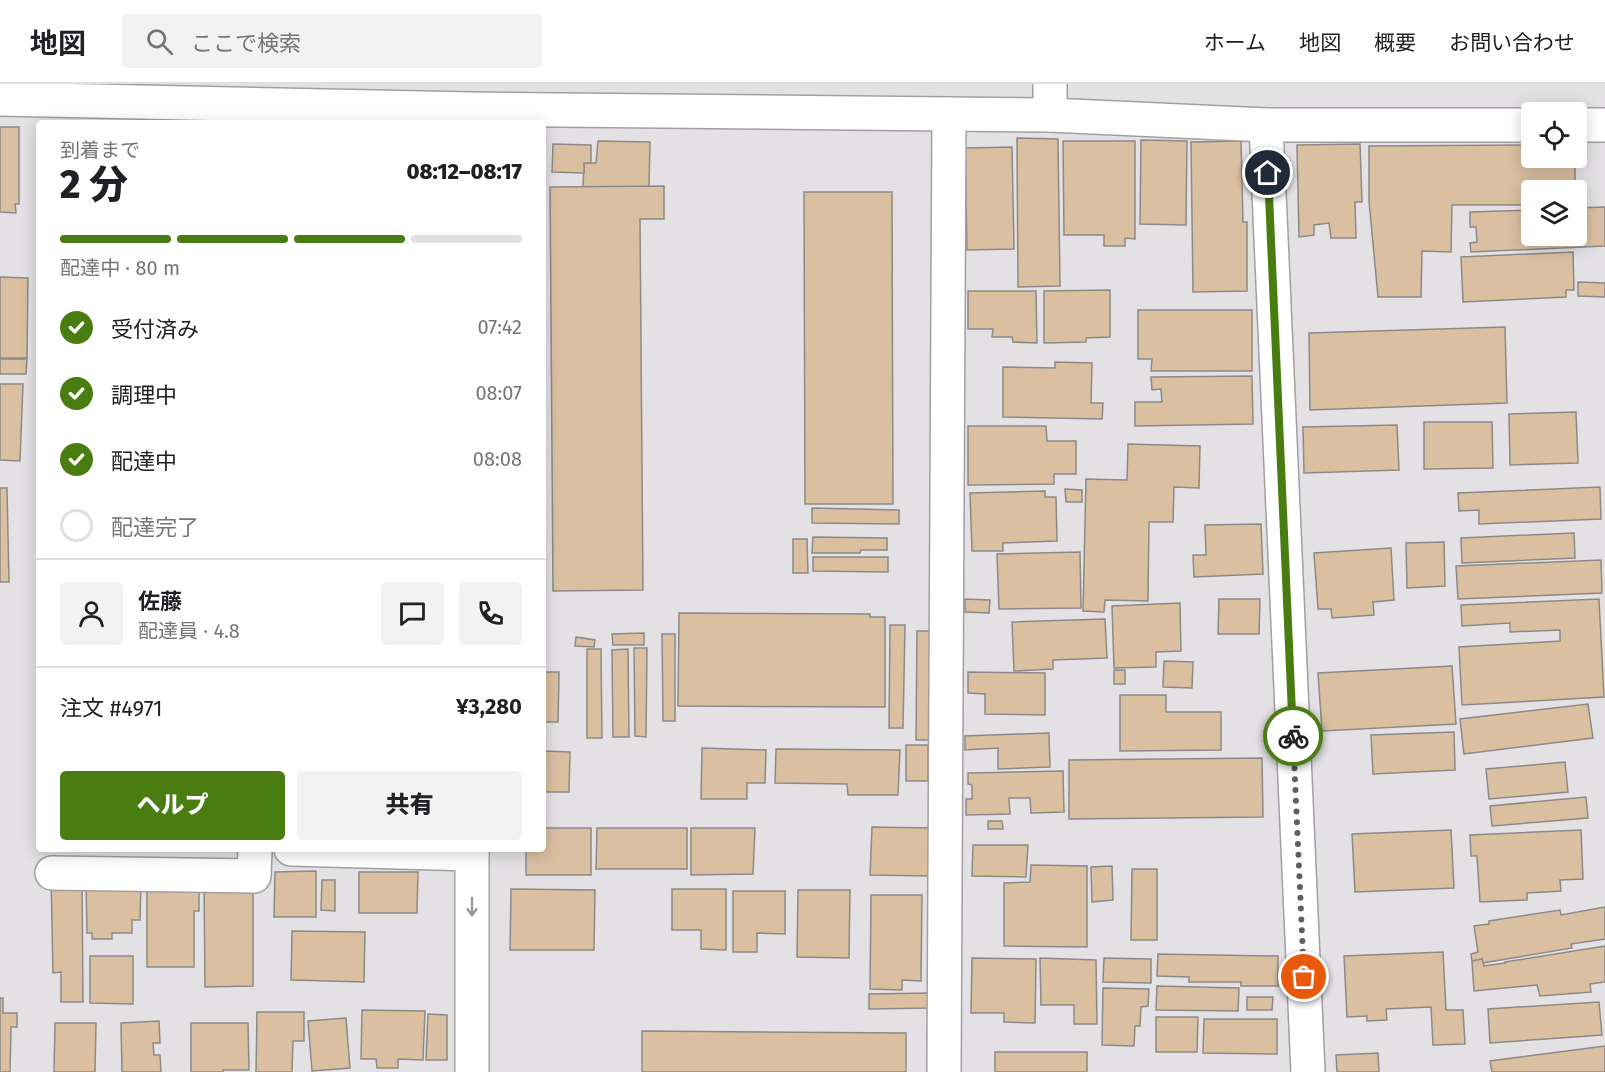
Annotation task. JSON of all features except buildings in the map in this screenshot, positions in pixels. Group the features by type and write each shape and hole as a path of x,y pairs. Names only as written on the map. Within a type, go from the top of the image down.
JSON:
{"street":[{"path":"16,94 949,114 1050,100 1266,125 1521,125"},
{"path":"944,1072 949,114"},
{"path":"1587,125 1605,124"},
{"path":"1266,125 1308,1072"},
{"path":"52,873 254,876 255,852"},
{"path":"472,852 472,1072"}],"way so far":[{"path":"1293,736 1304,977"}],"route":[{"path":"1268,173 1293,736"}]}
